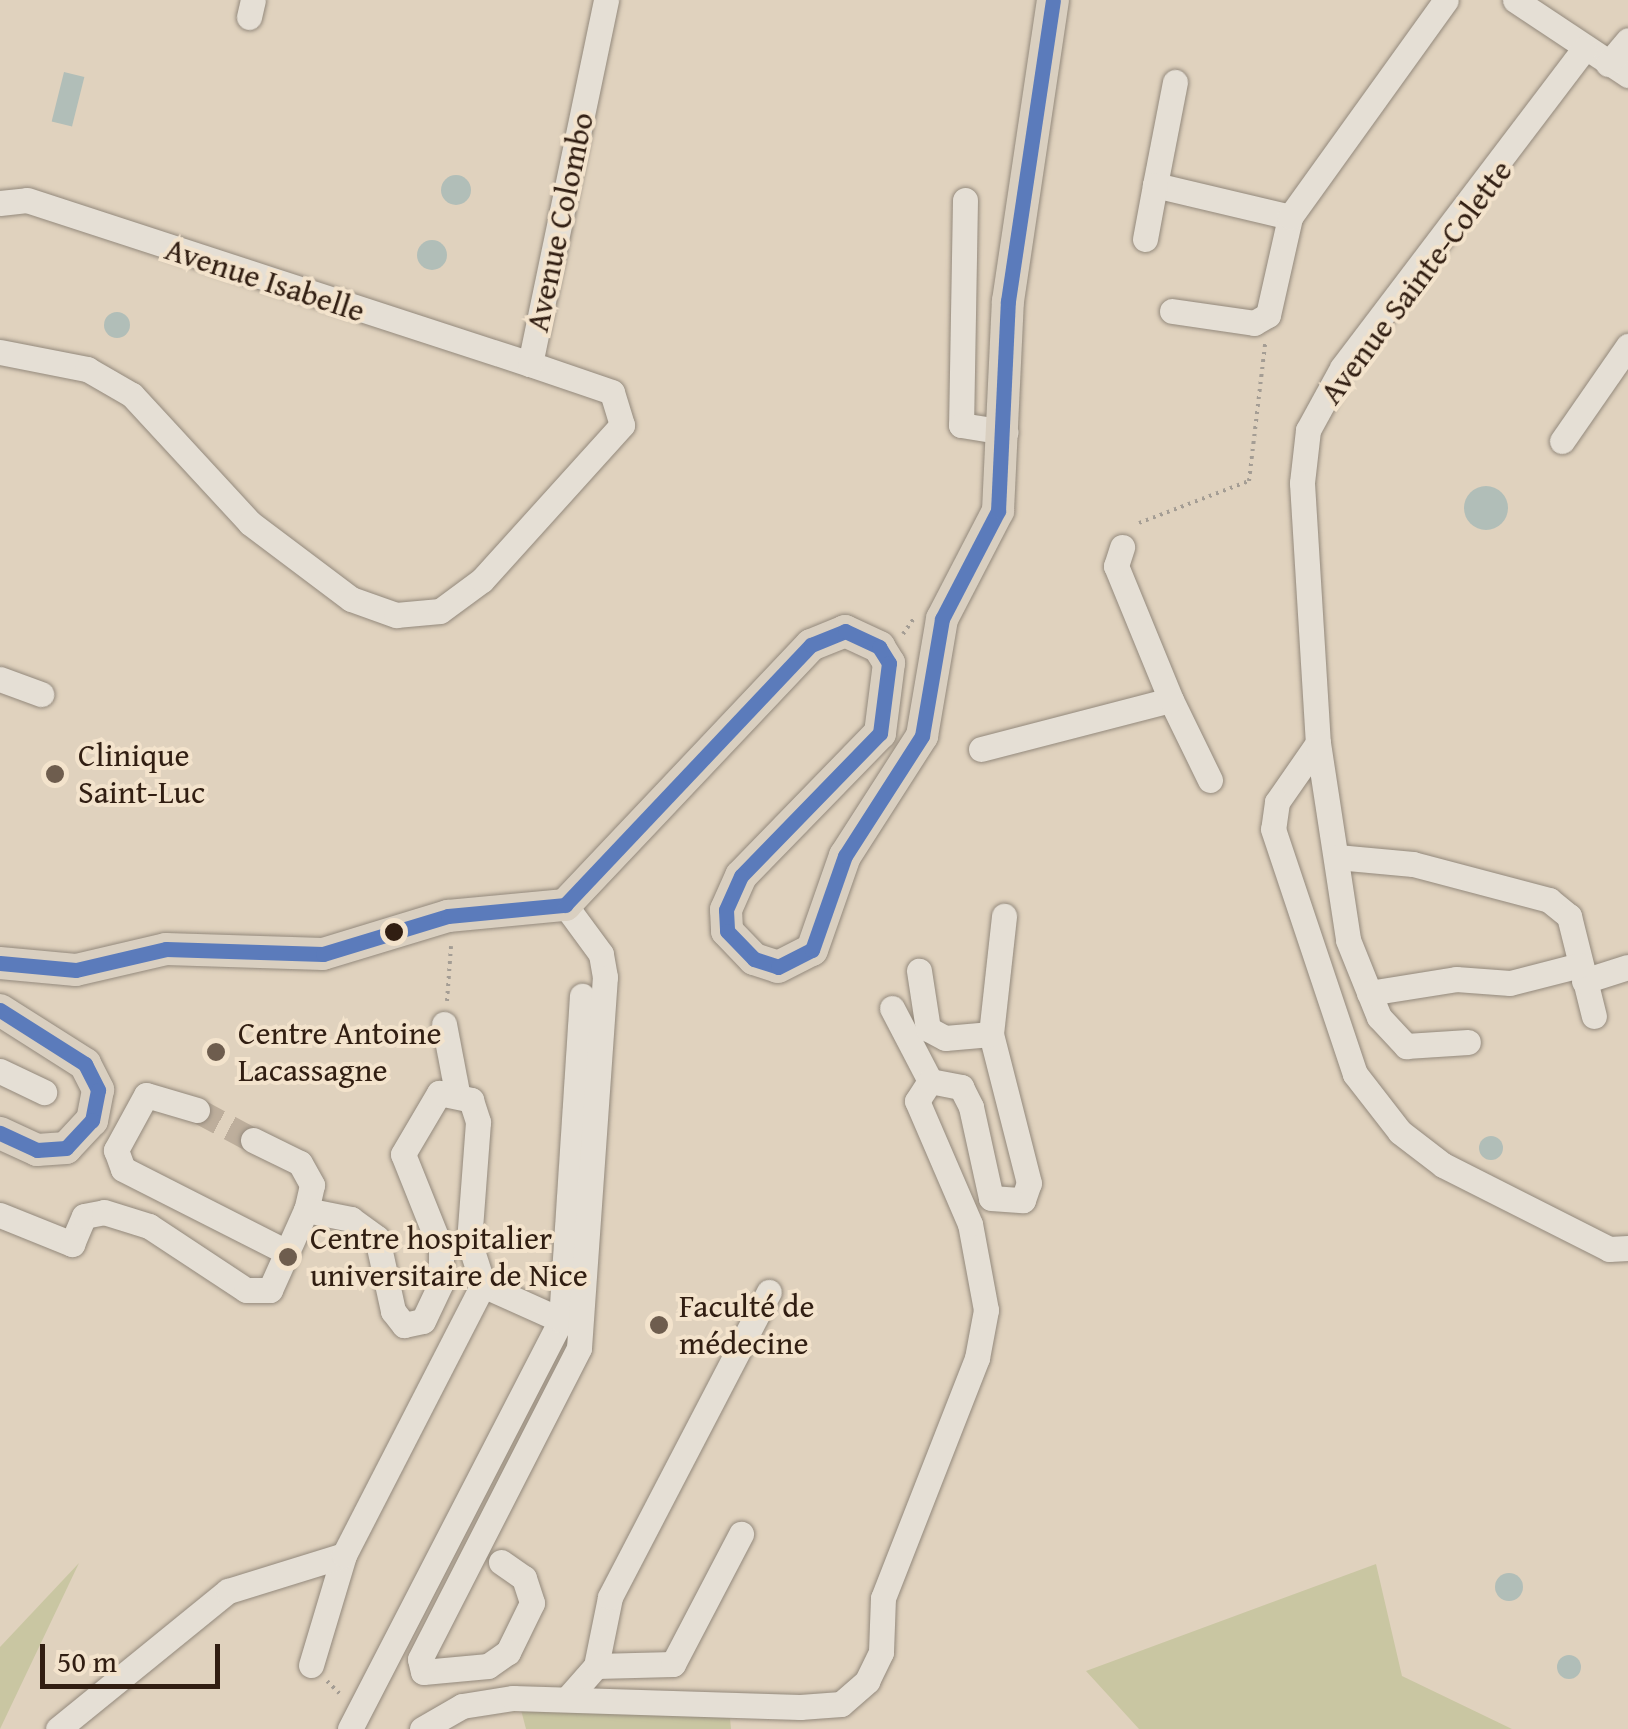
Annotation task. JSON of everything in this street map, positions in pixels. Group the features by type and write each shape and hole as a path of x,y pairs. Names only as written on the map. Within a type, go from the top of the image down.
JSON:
{"main road":[{"path":"0,963 76,970 166,949 323,954 448,916 565,906 810,644 844,631 864,636 889,662 880,733 741,876 726,910 728,931 754,959 778,967 812,950 845,856 922,736 942,619 998,511 1005,432 1008,300 1053,0"},
{"path":"0,1010 85,1064 98,1090 92,1120 66,1148 37,1150 0,1133"}],"street":[{"name":"Avenue Colombo","path":"0,352 87,370 132,394 273,542 372,610 419,617 482,580 622,425 612,392 530,364 606,0"},
{"path":"1172,311 1254,324 1268,315 1290,217 1446,0"},
{"path":"1514,0 1618,70 1628,40"},
{"name":"Avenue Sainte-Colette","path":"1468,1042 1406,1046 1369,994 1348,940 1318,743 1302,483 1308,430 1342,368 1584,48"},
{"path":"1144,239 1175,82"},
{"path":"1155,185 1290,217"},
{"name":"Avenue Isabelle","path":"0,203 27,200 530,364"},
{"path":"964,200 961,425 1005,432"},
{"path":"1562,441 1628,346"},
{"path":"1122,547 1116,566 1171,700 1210,780"},
{"path":"0,678 41,694"},
{"path":"981,748 1171,700"},
{"path":"1318,743 1277,802 1273,829 1355,1074 1400,1132 1443,1165 1609,1249 1628,1248"},
{"path":"1337,857 1413,864 1548,900 1569,916 1594,1016"},
{"path":"501,1562 524,1578 532,1603 508,1652 488,1666 423,1672 420,1658 578,1348 605,977 601,954 565,906"},
{"path":"930,1081 960,1087 972,1107 991,1198 1023,1200 1024,1151 990,1034 1004,916"},
{"path":"1369,994 1456,979 1510,982 1628,967"},
{"path":"919,971 928,1029 945,1038 990,1034"},
{"path":"354,1721 562,1320 582,996"},
{"path":"892,1008 930,1081"},
{"path":"311,1664 344,1556 482,1286 469,1241 478,1122 471,1100 457,1092 444,1024"},
{"path":"0,1071 44,1092"},
{"path":"422,1729 462,1706 567,1699 800,1707 841,1704 867,1681 881,1652 883,1598 977,1358 986,1310 970,1224 917,1101 930,1081"},
{"path":"306,1210 351,1219 377,1238 393,1311 404,1325 422,1321 441,1283 441,1249 403,1154 427,1105 457,1092"},
{"path":"197,1110 146,1095 116,1150 123,1169 281,1249"},
{"path":"0,1215 72,1244 84,1216 104,1212 149,1226 246,1290 270,1290 281,1249 306,1210 312,1185 300,1164 253,1140"},
{"path":"482,1286 562,1320"},
{"path":"567,1699 596,1666 610,1597 768,1292"},
{"path":"596,1666 673,1664 742,1534"},
{"path":"58,1729 228,1592 344,1556"}],"path":[{"path":"1140,523 1248,481 1268,315"},
{"path":"444,1024 448,916"},
{"path":"311,1664 354,1721"}],"shaded area":[{"path":"64,72 84,77 72,127 52,121"},
{"path":"456,175 470,184 471,190 462,204 456,205 442,196 441,190 450,176"},
{"path":"432,240 443,244 447,255 443,266 432,270 421,266 417,255 421,244"},
{"path":"117,312 126,316 130,325 126,334 117,338 108,334 104,325 108,316"},
{"path":"1486,486 1501,493 1508,508 1501,523 1486,530 1471,523 1464,508 1471,493"},
{"path":"1486,1136 1496,1136 1503,1148 1496,1160 1486,1160 1479,1153 1479,1143"},
{"path":"79,1563 0,1729 0,1647"},
{"path":"1376,1564 1402,1676 1512,1729 1139,1729 1086,1671"},
{"path":"1509,1573 1519,1577 1523,1587 1519,1597 1509,1601 1499,1597 1495,1587 1499,1577"},
{"path":"1564,1655 1574,1655 1581,1667 1574,1679 1564,1679 1557,1672 1557,1662"},
{"path":"521,1710 730,1718 731,1729 526,1729"}],"tunnel":[{"path":"197,1110 253,1140"}],"transit line":[{"path":"0,963 76,970 166,949 323,954 448,916 565,905 811,645 845,631 879,647 889,663 880,733 741,876 726,910 727,931 754,959 778,967 812,950 845,856 922,736 942,619 998,511 1008,301 1053,0"},
{"path":"0,1010 85,1064 98,1090 92,1120 66,1148 37,1150 0,1133"}],"place":[{"name":"Clinique Saint-Luc","path":"55,774"},
{"name":"Centre Antoine Lacassagne","path":"216,1052"},
{"name":"Centre hospitalier universitaire de Nice","path":"288,1257"},
{"name":"Faculté de médecine","path":"659,1325"}]}
